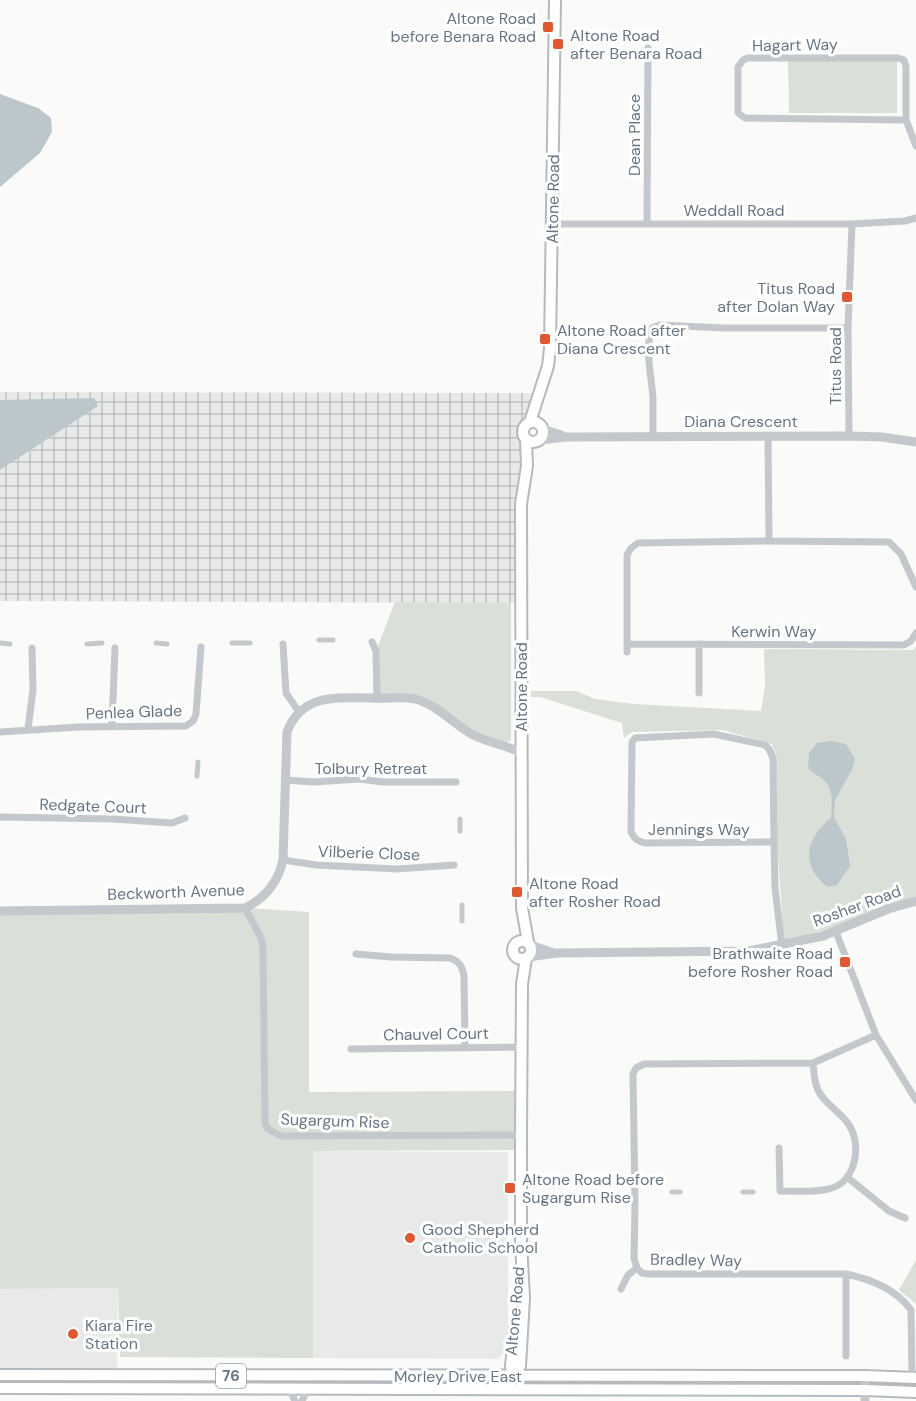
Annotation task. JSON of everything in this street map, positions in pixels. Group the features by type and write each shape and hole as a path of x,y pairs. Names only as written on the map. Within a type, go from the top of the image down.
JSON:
{"main road":[{"name":"Altone Road","path":"538,425 540,393 548,366 550,349 554,1"},
{"path":"538,425 543,435 539,441 532,443 526,439 523,430 538,425"},
{"name":"Altone Road","path":"526,439 527,466 521,504 521,746 522,908 529,944"},
{"name":"Altone Road","path":"527,466 539,441"},
{"name":"Altone Road","path":"515,943 522,908"},
{"path":"522,940 529,944 531,951 523,957 513,950 515,943 522,940"},
{"name":"Altone Road","path":"523,957 521,1243 518,1304 511,1366 512,1371 524,1383 546,1389"},
{"name":"Morley Drive East","path":"0,1376 865,1376 914,1378"},
{"path":"21,1376 23,1383 39,1389"},
{"path":"114,1376 118,1386 128,1390"},
{"name":"Altone Road","path":"494,1389 505,1387 517,1376"},
{"name":"Morley Drive East","path":"0,1388 546,1389 865,1395 916,1392"}],"street":[{"name":"Dean Place","path":"646,223 648,48"},
{"name":"Hagart Way","path":"906,120 745,118 738,113 738,68 743,60 748,58 898,58 904,60 906,120 916,146"},
{"name":"Weddall Road","path":"552,224 852,224 905,221 916,218"},
{"name":"Titus Road","path":"849,436 848,328 852,224"},
{"path":"653,436 653,399 649,357 649,335 652,328 660,325 724,328 848,328"},
{"name":"Diana Crescent","path":"538,425 566,436"},
{"name":"Diana Crescent","path":"539,441 566,436 849,436 882,437 916,442"},
{"path":"768,436 769,541"},
{"name":"Kerwin Way","path":"916,587 901,554 889,542 651,541 638,543 627,555 627,648 699,644 904,645 911,641 916,633"},
{"path":"319,640 333,639"},
{"path":"372,642 376,651 377,698"},
{"path":"0,643 10,644"},
{"path":"87,644 102,643"},
{"path":"156,643 168,644"},
{"path":"232,643 250,643"},
{"path":"284,644 286,693 299,712 306,706 324,699 405,698 423,702 473,735 521,746"},
{"path":"699,644 699,693"},
{"name":"Penlea Glade","path":"0,732 112,726 180,727 190,724 196,714 201,647"},
{"path":"28,729 33,690 32,648"},
{"path":"112,726 116,648"},
{"name":"Beckworth Avenue","path":"0,911 245,908 264,896 274,885 283,860 287,732 299,712"},
{"name":"Jennings Way","path":"774,842 638,841 631,832 632,742 635,738 714,734 765,745 769,749 773,758 775,888 782,946"},
{"path":"197,776 198,762"},
{"name":"Tolbury Retreat","path":"285,780 314,782 359,779 383,782 456,782"},
{"name":"Redgate Court","path":"0,817 113,819 172,823 184,818"},
{"path":"460,819 460,831"},
{"name":"Vilberie Close","path":"283,860 316,866 397,869 454,866"},
{"name":"Rosher Road","path":"523,957 557,954 749,951 782,946 836,932 888,909 916,901"},
{"path":"462,905 462,921"},
{"name":"Sugargum Rise","path":"245,908 261,938 263,948 265,1123 268,1129 281,1136 520,1135"},
{"path":"836,932 876,1035 916,1100"},
{"name":"Rosher Road","path":"529,944 557,954"},
{"path":"356,954 450,958 458,961 464,976 465,1047"},
{"name":"Bradley Way","path":"876,1035 813,1063 644,1064 636,1068 633,1074 634,1258 642,1273 649,1275 846,1275 863,1278 893,1292 911,1310 914,1378"},
{"name":"Chauvel Court","path":"351,1049 522,1047"},
{"path":"779,1148 780,1191 834,1188 847,1176 855,1162 855,1136 849,1125 818,1092 813,1063"},
{"path":"847,1176 890,1211 905,1218"},
{"path":"672,1192 680,1192"},
{"path":"743,1192 753,1192"},
{"path":"621,1288 628,1275 638,1268"},
{"path":"846,1275 846,1356"},
{"path":"865,1376 865,1395"},
{"path":"290,1390 295,1401"},
{"path":"302,1401 307,1390"}],"shaded area":[{"path":"788,61 897,61 897,113 789,113"},
{"path":"0,94 38,108 51,118 52,132 40,153 0,187"},
{"path":"0,392 540,393 523,433 521,603 0,601"},
{"path":"94,398 98,406 0,470 0,400"},
{"path":"395,602 511,603 511,741 501,743 473,735 423,702 377,698 376,651"},
{"path":"916,646 916,897 838,926 784,942 777,843 776,755 772,744 723,730 632,732 624,738 622,723 540,697 531,697 531,691 576,691 595,699 634,704 761,711 765,687 764,649 913,650"},
{"path":"832,741 846,744 855,759 852,770 835,800 834,817 846,839 850,866 837,885 828,887 813,870 809,852 816,835 831,818 831,793 824,780 808,768 809,753 817,743"},
{"path":"245,908 309,912 309,1092 521,1091 521,1150 313,1151 313,1358 120,1357 118,1288 0,1289 0,911"},
{"name":"Good Shepherd Catholic School","path":"312,1151 508,1152 508,1325 505,1352 498,1359 313,1358"},
{"path":"916,1260 916,1304 899,1290"},
{"path":"118,1288 117,1376 0,1375 0,1289"}],"place":[{"name":"Altone Road before Benara Road","path":"548,27"},
{"name":"Altone Road after Benara Road","path":"558,44"},
{"name":"Titus Road after Dolan Way","path":"847,297"},
{"name":"Altone Road after Diana Crescent","path":"545,339"},
{"name":"Altone Road after Rosher Road","path":"517,892"},
{"name":"Brathwaite Road before Rosher Road","path":"845,962"},
{"name":"Altone Road before Sugargum Rise","path":"510,1188"},
{"name":"Good Shepherd Catholic School","path":"410,1238"},
{"name":"Kiara Fire Station","path":"73,1334"}]}
